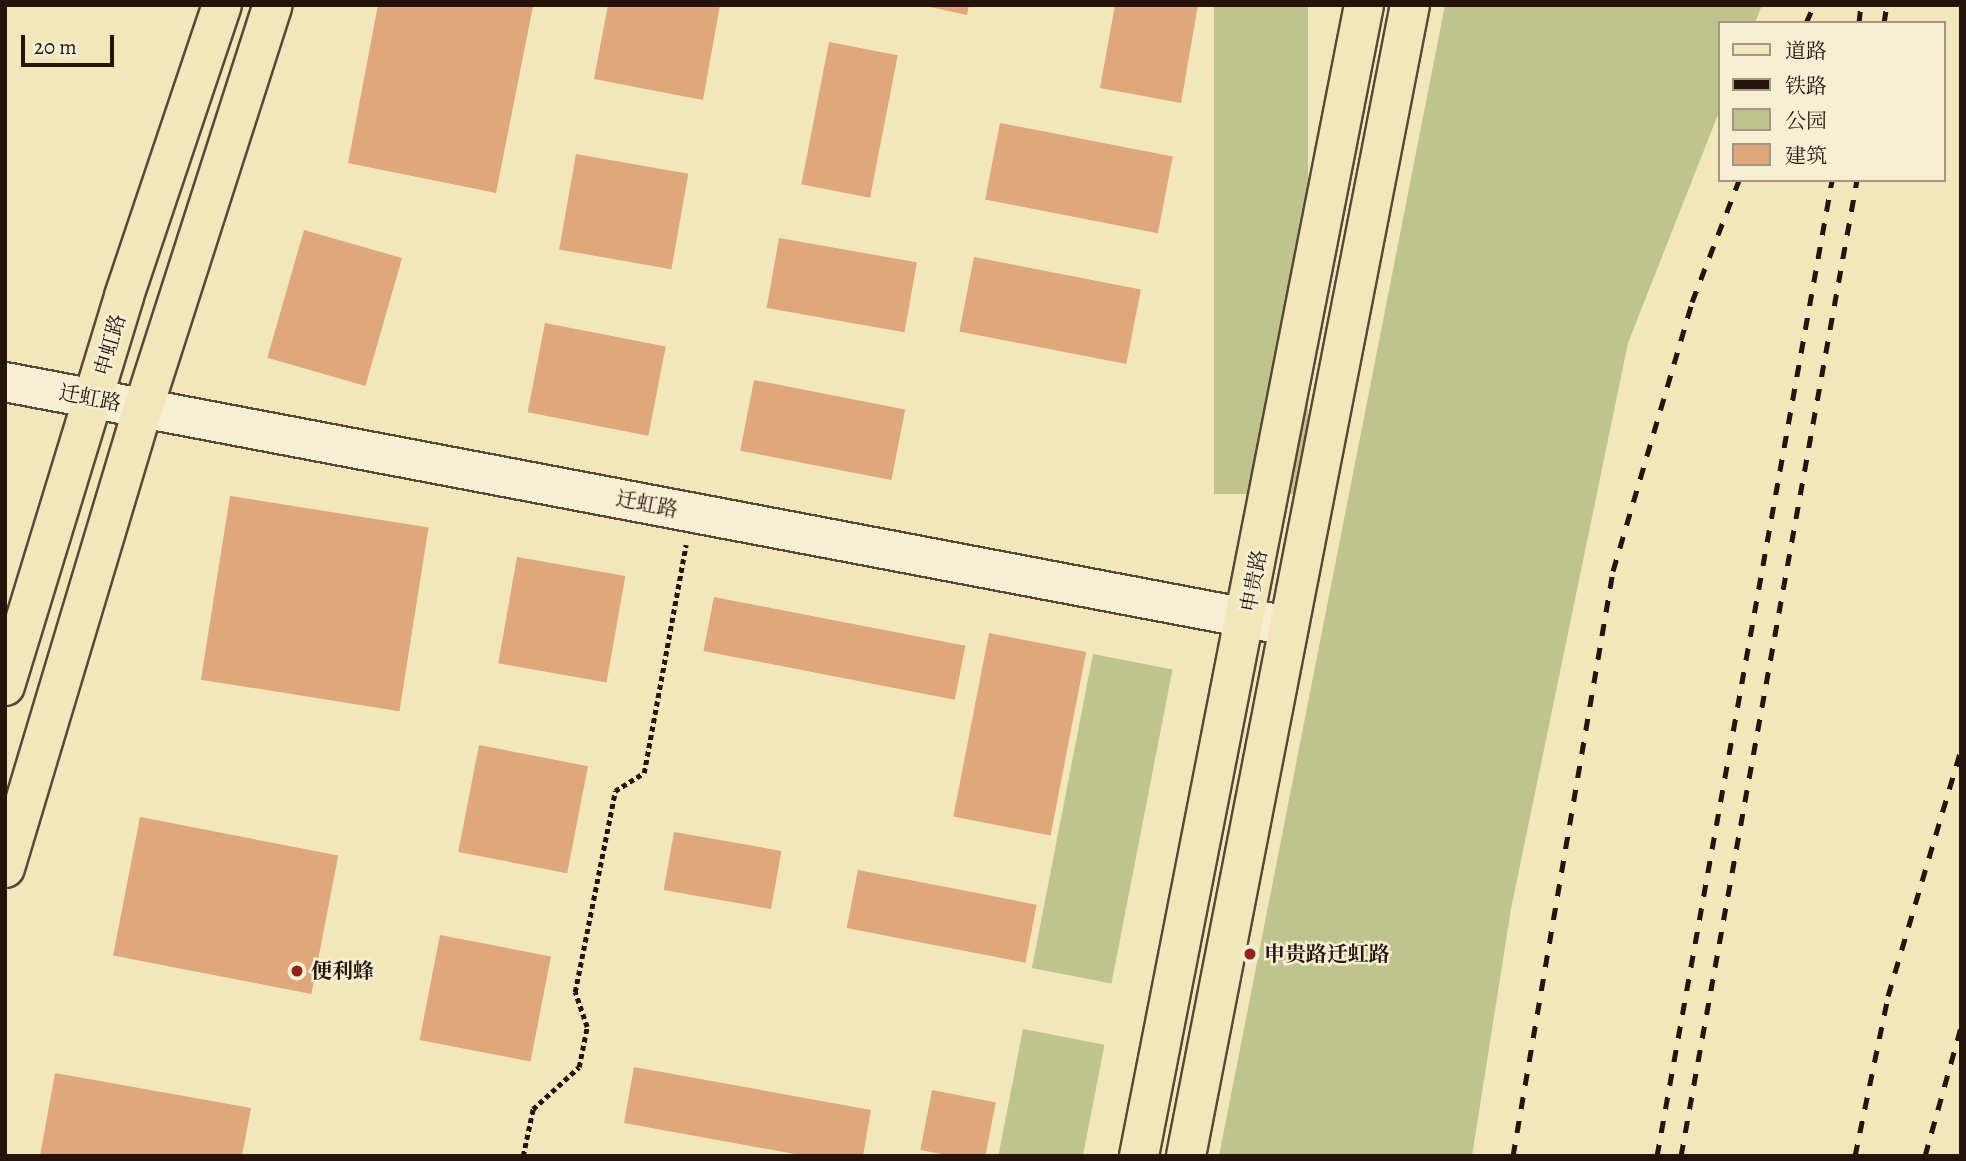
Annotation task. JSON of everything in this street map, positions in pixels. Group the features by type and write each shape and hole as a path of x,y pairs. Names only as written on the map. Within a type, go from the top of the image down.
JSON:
{"main road":[{"name":"申虹路","path":"5,686 94,399 222,5"},
{"path":"5,868 142,409 273,5"},
{"name":"申贵路","path":"1139,1156 1248,618 1364,5"},
{"name":"申贵路","path":"1186,1156 1410,5"}],"street":[{"name":"迁虹路","path":"5,382 1289,626"}],"path":[{"path":"523,1156 533,1109 579,1067 587,1027 575,992 615,791 644,773 692,513"}],"green space":[{"path":"1214,5 1308,5 1308,494 1214,494"},
{"path":"1445,5 1762,5 1756,21 1717,21 1717,117 1628,343 1511,909 1472,1156 1219,1156"},
{"path":"1093,654 1173,669 1111,984 1032,968"},
{"path":"1023,1029 1104,1045 1083,1156 998,1156"}],"building":[{"path":"378,5 533,6 496,193 348,163"},
{"path":"608,5 720,5 703,100 594,79"},
{"path":"921,5 969,5 967,15"},
{"path":"1115,5 1198,5 1181,103 1100,88"},
{"path":"829,42 898,55 870,198 801,184"},
{"path":"1000,123 1173,157 1158,233 985,200"},
{"path":"576,154 688,174 671,269 559,250"},
{"path":"304,230 402,258 365,386 267,358"},
{"path":"779,238 917,262 905,332 767,308"},
{"path":"974,257 1141,289 1126,364 959,332"},
{"path":"545,323 666,346 648,436 528,412"},
{"path":"754,380 905,409 891,480 740,451"},
{"path":"230,496 429,527 399,711 201,680"},
{"path":"517,557 625,576 607,682 498,663"},
{"path":"714,597 965,646 955,700 704,651"},
{"path":"989,633 1086,652 1050,835 953,817"},
{"path":"479,745 588,766 567,873 458,852"},
{"path":"140,817 338,856 311,994 113,955"},
{"path":"674,832 781,851 771,909 664,890"},
{"path":"858,870 1037,905 1025,963 847,928"},
{"path":"440,935 551,957 531,1062 420,1040"},
{"path":"634,1067 871,1110 863,1156 806,1156 624,1123"},
{"path":"55,1073 251,1108 242,1156 40,1156"},
{"path":"932,1090 996,1102 985,1156 952,1156 920,1150"}],"railway":[{"path":"1807,21 1814,5"},
{"path":"1859,21 1861,5"},
{"path":"1884,21 1887,5"},
{"path":"1513,1156 1613,571 1692,302 1738,182"},
{"path":"1657,1156 1832,182"},
{"path":"1681,1156 1857,182"},
{"path":"1855,1156 1888,996 1961,749"},
{"path":"1925,1156 1961,1027"}],"place":[{"name":"申贵路迁虹路","path":"1250,954"},
{"name":"便利蜂","path":"297,971"}]}
